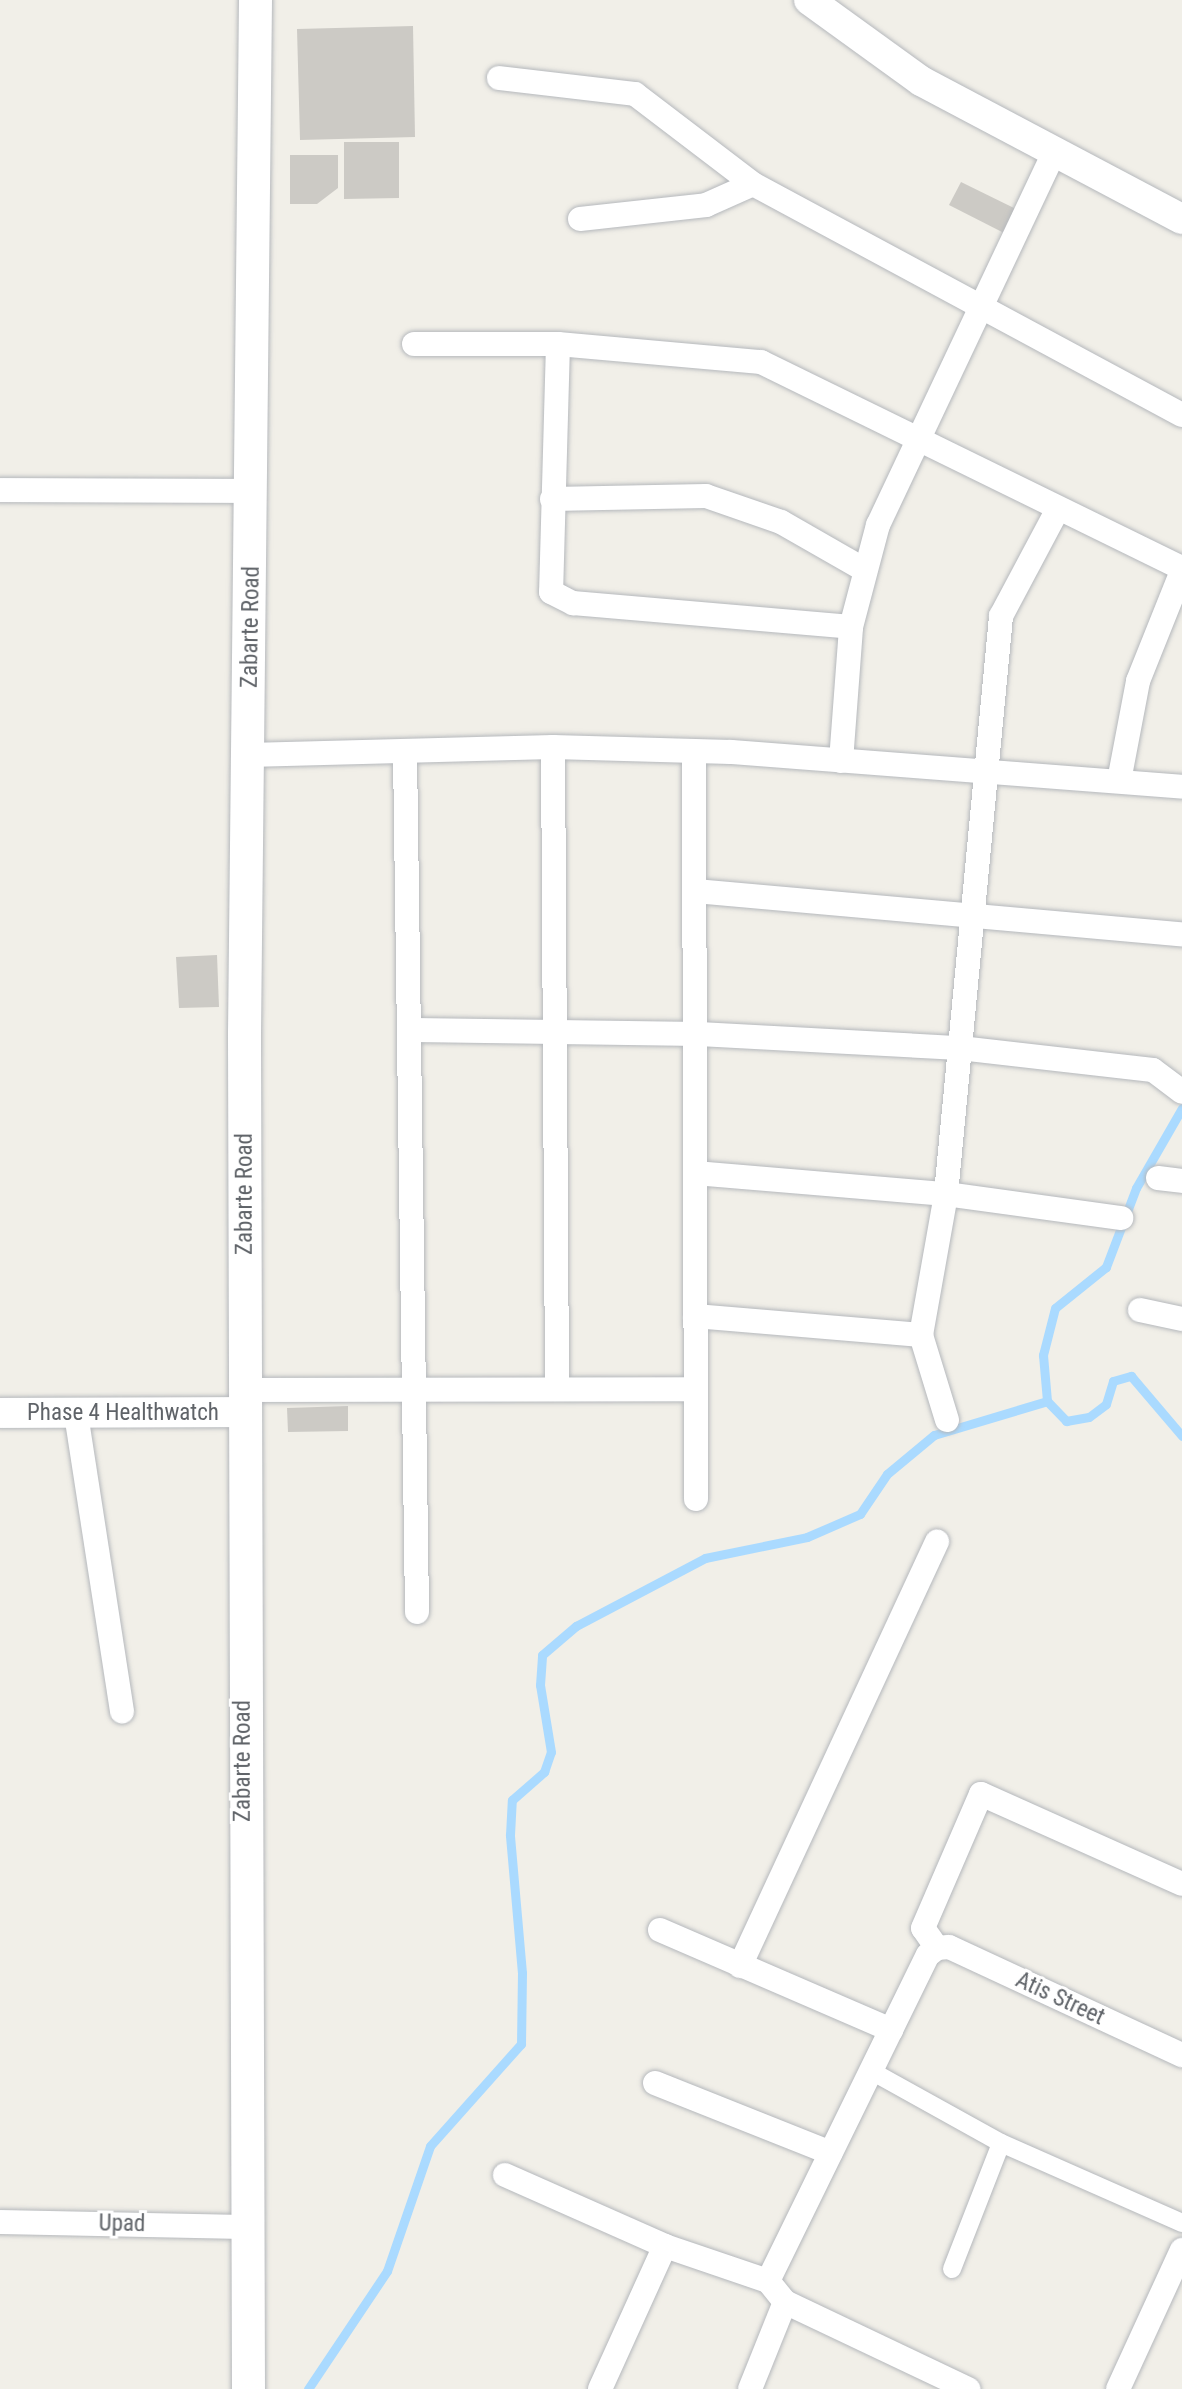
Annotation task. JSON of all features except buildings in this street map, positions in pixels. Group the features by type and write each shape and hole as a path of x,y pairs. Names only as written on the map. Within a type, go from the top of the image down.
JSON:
{"main road":[{"name":"Zabarte Road","path":"248,2389 244,2227 248,755 252,492 249,175 255,0"}],"street":[{"path":"809,0 921,81 1182,219"},
{"path":"499,78 625,90 752,184 1182,415"},
{"path":"841,761 850,626 863,569 914,441 1054,153"},
{"path":"580,219 706,205 752,184"},
{"path":"414,344 558,344 761,362 914,441 1182,570 1141,671 1119,781"},
{"path":"558,344 551,592 559,599 850,626"},
{"path":"0,490 252,492"},
{"path":"552,499 706,496 781,522 863,569"},
{"path":"947,1420 921,1335 946,1194 1001,616 1058,509"},
{"path":"248,755 553,747 694,751 841,761 984,776 1119,781 1182,787"},
{"path":"553,747 557,1386"},
{"path":"694,751 699,1034 692,1389 696,1499"},
{"path":"405,752 414,1030 417,1612"},
{"path":"696,891 974,913 1182,934"},
{"path":"414,1030 699,1034 960,1048 1153,1070 1182,1092"},
{"path":"695,1173 946,1194 1121,1218"},
{"path":"1140,1310 1182,1319"},
{"path":"695,1316 921,1335"},
{"path":"246,1401 415,1385 692,1389"},
{"name":"Phase 4 Healthwatch","path":"0,1413 76,1414 246,1401"},
{"path":"76,1414 122,1711"},
{"path":"740,1966 937,1542"},
{"path":"768,2281 873,2072 891,2030 937,1948 922,1928 981,1794 1182,1884"},
{"path":"660,1930 891,2030"},
{"name":"Atis Street","path":"937,1948 949,1947 1182,2055"},
{"path":"873,2072 1001,2143 1182,2223"},
{"path":"655,2083 831,2153"},
{"path":"951,2269 1001,2143"},
{"path":"505,2175 664,2246 768,2281 785,2302 968,2389"},
{"name":"Upad","path":"0,2222 244,2227"},
{"path":"600,2389 664,2246"},
{"path":"1118,2389 1182,2250"},
{"path":"750,2389 785,2302"}],"waterway":[{"path":"1182,1108 1136,1188 1106,1267 1055,1308 1043,1355 1047,1401 1066,1421 1089,1417 1106,1404 1113,1381 1131,1376 1182,1436"},
{"path":"308,2389 387,2271 430,2146 521,2044 522,1973 510,1835 512,1800 544,1772 551,1752 540,1685 542,1655 576,1626 705,1558 807,1537 860,1514 887,1474 934,1435 1047,1401"}]}
